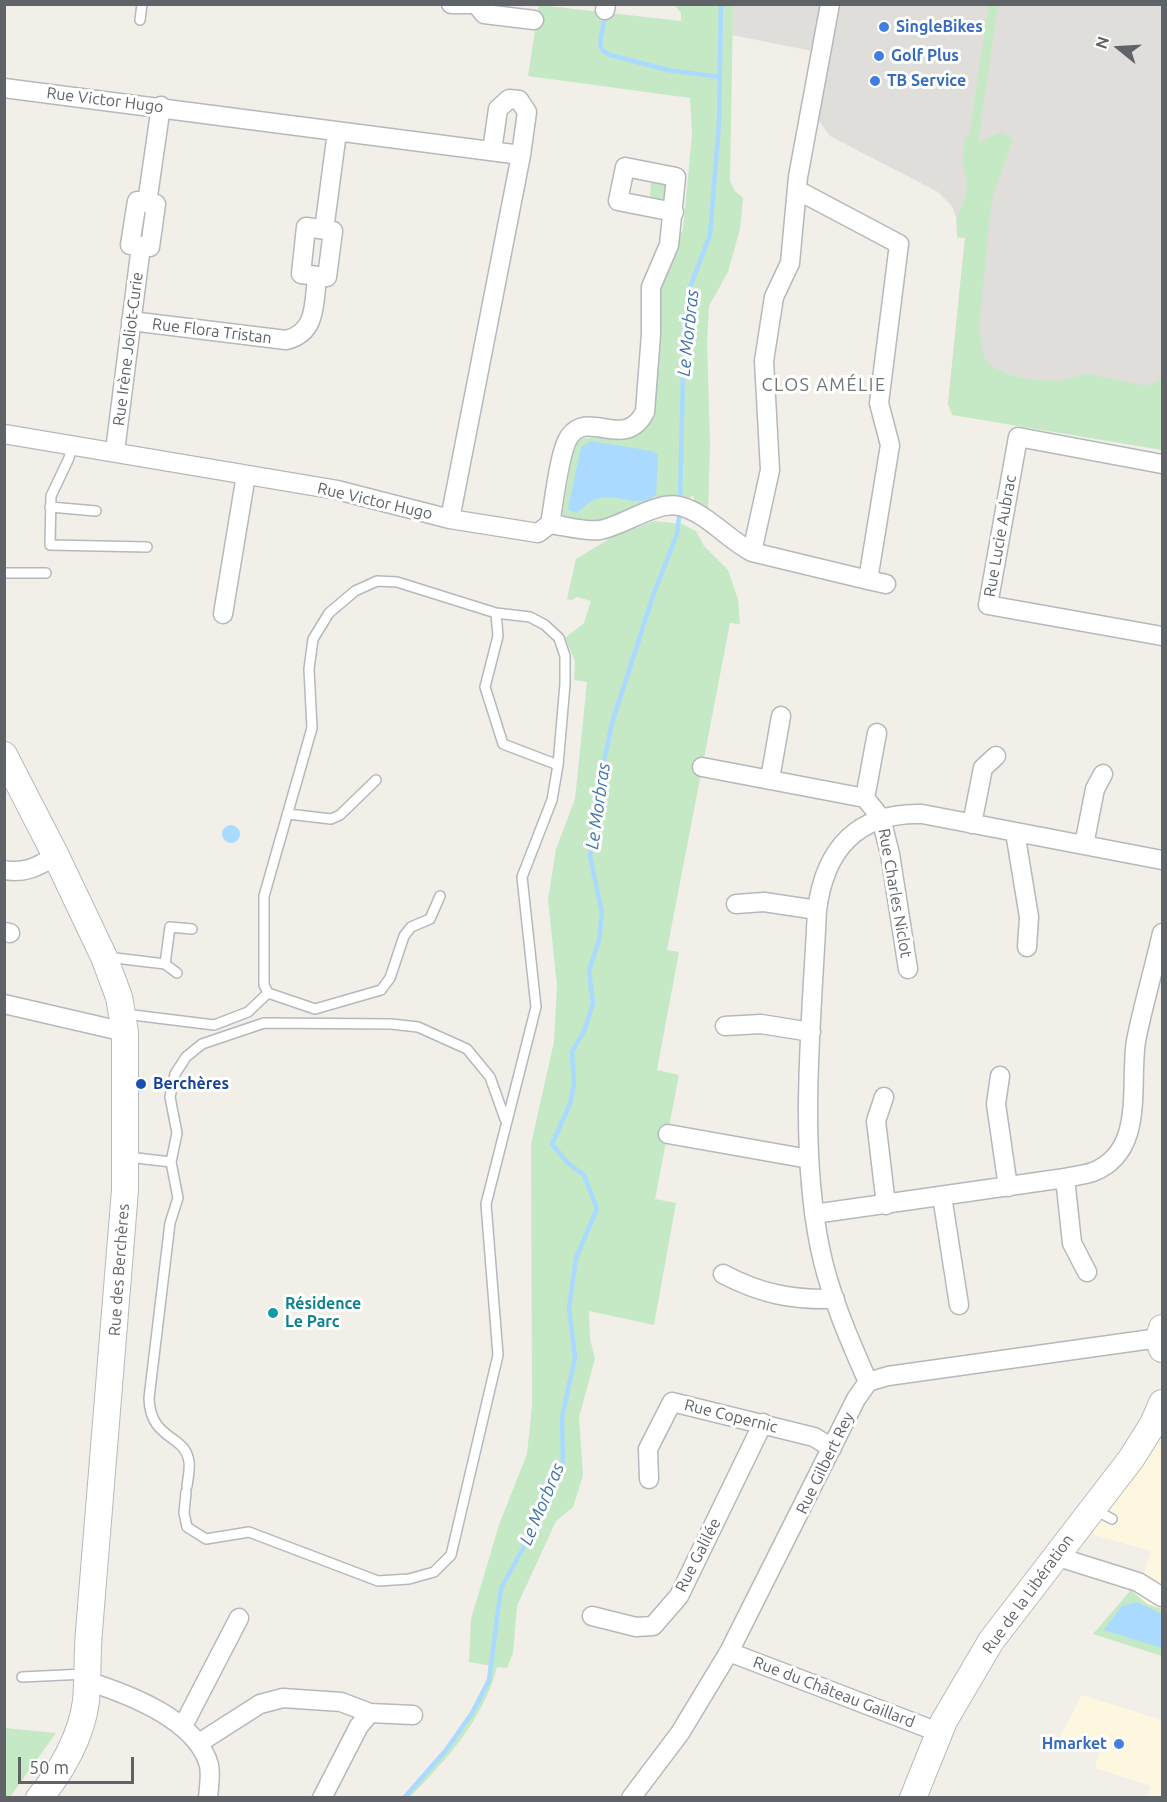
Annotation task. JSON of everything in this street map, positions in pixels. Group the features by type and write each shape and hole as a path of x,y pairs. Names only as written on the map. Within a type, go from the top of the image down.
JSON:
{"street":[{"path":"450,4 471,4"},
{"path":"476,4 484,14 534,20"},
{"path":"752,552 770,471 764,361 774,297 790,262 806,132 830,4"},
{"name":"Rue Victor Hugo","path":"4,88 161,106 337,132 521,155"},
{"name":"Rue Victor Hugo","path":"4,434 337,490 450,519 521,155 527,112 519,100 509,99 498,109 492,151"},
{"name":"Rue Irène Joliot-Curie","path":"115,451 141,246 130,245 136,201 147,203 161,106"},
{"name":"Rue Flora Tristan","path":"131,321 280,339 299,337 309,326 317,276 327,277 333,231 324,230 337,132"},
{"path":"799,191 899,244 879,403 890,445 868,580"},
{"path":"550,524 564,447 570,434 576,429 589,426 623,431 630,429 645,412 651,334 651,287 669,245 674,212"},
{"path":"317,276 301,274 306,228 324,230"},
{"name":"Rue Lucie Aubrac","path":"1162,464 1018,437 987,605 1162,636"},
{"path":"223,614 246,475"},
{"path":"450,519 534,534 550,524 589,531 602,530 666,506 678,506 692,510 752,552 886,584"},
{"path":"770,779 781,716"},
{"path":"702,767 865,798 877,733"},
{"name":"Rue des Berchères","path":"4,755 104,957 119,997 126,1157 120,1268 83,1713 69,1753 53,1780 39,1797"},
{"path":"972,824 983,768 996,756"},
{"path":"1084,845 1095,789 1103,774"},
{"name":"Rue Charles Niclot","path":"865,798 881,818 890,854 908,969"},
{"name":"Rue Charles Niclot","path":"868,1382 835,1299 820,1251 809,1159 811,1032 820,885 839,849 857,831 896,813 922,814 1162,860"},
{"path":"1015,832 1029,917 1027,947"},
{"path":"4,870 18,873 33,870 56,856"},
{"path":"736,904 764,902 818,910"},
{"path":"814,1214 1065,1178 1093,1172 1107,1163 1128,1135 1134,1113 1133,1070 1137,1040 1162,933"},
{"path":"4,1004 120,1025"},
{"path":"725,1026 760,1023 811,1032"},
{"path":"1000,1076 996,1104 1008,1187"},
{"path":"884,1097 876,1121 886,1204"},
{"path":"668,1134 809,1159"},
{"path":"1065,1178 1072,1244 1087,1272"},
{"path":"942,1196 960,1305"},
{"path":"723,1275 754,1290 803,1300 835,1299"},
{"path":"868,1382 899,1374 1161,1338"},
{"name":"Rue Gilbert Rey","path":"631,1797 680,1733 729,1652 861,1390 868,1382"},
{"name":"Rue Copernic","path":"649,1479 648,1449 672,1402 814,1437 832,1448"},
{"name":"Rue de la Libération","path":"913,1797 939,1732 991,1641 1055,1556 1102,1513 1159,1414"},
{"name":"Rue Galilée","path":"592,1616 636,1627 653,1626 679,1596 763,1423"},
{"path":"1055,1556 1138,1582 1162,1597"},
{"path":"183,1726 239,1618"},
{"name":"Rue du Château Gaillard","path":"729,1652 939,1732"},
{"path":"87,1678 183,1726 199,1743 210,1768 208,1797"},
{"path":"199,1743 260,1704 283,1698 341,1702 370,1713 413,1715"},
{"path":"322,1797 359,1726 370,1713"}],"lane":[{"path":"140,20 142,4"},
{"path":"72,444 69,458 56,480 50,507 50,545 147,547"},
{"path":"50,507 96,511"},
{"path":"4,573 46,573"},
{"path":"440,896 430,919 411,927 404,936 390,978 381,990 315,1009 268,993 264,985 264,896 312,728 309,669 312,639 329,613 355,591 377,581 406,585 496,614 531,617 559,638 565,656 558,765 552,800 522,877 536,1007 486,1204 498,1355 451,1555 434,1572 409,1579 378,1581 249,1532 206,1539 187,1527 184,1513 189,1463 186,1450 159,1428 149,1415 170,1223 178,1198 171,1162 177,1133 170,1097 174,1074 180,1066 202,1044 264,1023 391,1024 418,1027 467,1049 490,1077 506,1119"},
{"path":"496,614 498,636 485,687 498,722 503,744 558,765"},
{"path":"288,814 331,819 340,815 376,780"},
{"path":"165,964 170,927 192,929"},
{"path":"104,957 165,964 177,973"},
{"path":"120,1025 214,1025 248,1012 268,993"},
{"path":"126,1157 171,1162"},
{"path":"22,1677 87,1678"}],"shaded area":[{"path":"733,5 1162,5 1162,450 948,404 965,238 957,237 956,217 952,206 938,192 830,136 810,109 822,53 732,35"},
{"path":"1162,1434 1162,1609 1147,1604 1131,1590 1144,1574 1151,1551 1088,1533"},
{"name":"Hmarket","path":"1082,1695 1162,1720 1162,1797 1147,1797 1151,1786 1095,1768 1100,1751 1059,1739"}],"green space":[{"path":"989,4 998,5 978,142 1003,132 1013,140 992,198 979,328 984,357 992,367 1013,376 1035,380 1058,381 1088,374 1146,386 1162,379 1162,450 952,415 948,404 965,238 957,237 957,219 965,198 967,183 962,159 965,135 969,135"},
{"path":"539,5 681,21 681,13 675,5 733,5 730,181 735,191 743,198 740,229 728,272 709,306 707,342 710,443 708,515 693,504 694,497 691,496 690,499 663,500 629,514 606,520 571,521 564,520 562,516 573,450 577,441 588,438 628,439 645,428 653,414 659,279 683,229 692,135 690,98 528,76"},
{"path":"651,180 665,182 667,196 661,200 650,196"},
{"path":"654,521 682,524 696,531 704,546 728,570 738,599 740,624 730,623 667,950 679,952 657,1070 679,1075 655,1199 676,1203 654,1325 589,1311 590,1339 595,1359 579,1417 583,1475 573,1507 556,1521 517,1606 513,1653 507,1668 497,1667 483,1704 462,1738 410,1797 404,1798 457,1737 479,1703 486,1685 492,1666 469,1662 471,1619 499,1525 527,1454 532,1406 531,1144 554,1042 557,985 548,900 556,849 575,799 587,682 574,680 575,661 565,638 584,623 591,601 577,597 572,600 567,599 576,559 614,536"},
{"path":"1131,1590 1147,1604 1162,1609 1162,1656 1093,1634"},
{"path":"5,1728 56,1733 10,1797 5,1797"}],"water":[{"path":"591,441 652,451 658,455 656,495 642,501 600,498 576,513 568,509 581,447"},
{"path":"231,825 237,828 240,834 237,840 231,843 225,840 222,834 225,828"},
{"path":"1137,1602 1162,1614 1162,1648 1104,1630 1122,1606"}],"waterway":[{"name":"Le Morbras","path":"680,501 684,331 690,287 710,235 719,123 721,4"},
{"path":"604,21 600,43 602,50 610,55 668,70 719,77"},
{"name":"Le Morbras","path":"404,1798 446,1750 472,1713 489,1680 501,1588 531,1534 563,1464 562,1417 575,1358 569,1308 576,1258 597,1209 584,1175 568,1163 552,1144 570,1104 574,1084 572,1052 585,1029 593,1003 589,971 599,940 602,913 590,856 600,780 612,723 654,593 677,534 680,510"}],"place":[{"name":"SingleBikes","path":"884,27"},
{"name":"Golf Plus","path":"879,56"},
{"name":"TB Service","path":"875,81"},
{"name":"Berchères","path":"141,1084"},
{"name":"Résidence Le Parc","path":"273,1313"},
{"name":"Hmarket","path":"1119,1744"}],"district":[{"name":"CLOS AMÉLIE","path":"824,385"}]}
